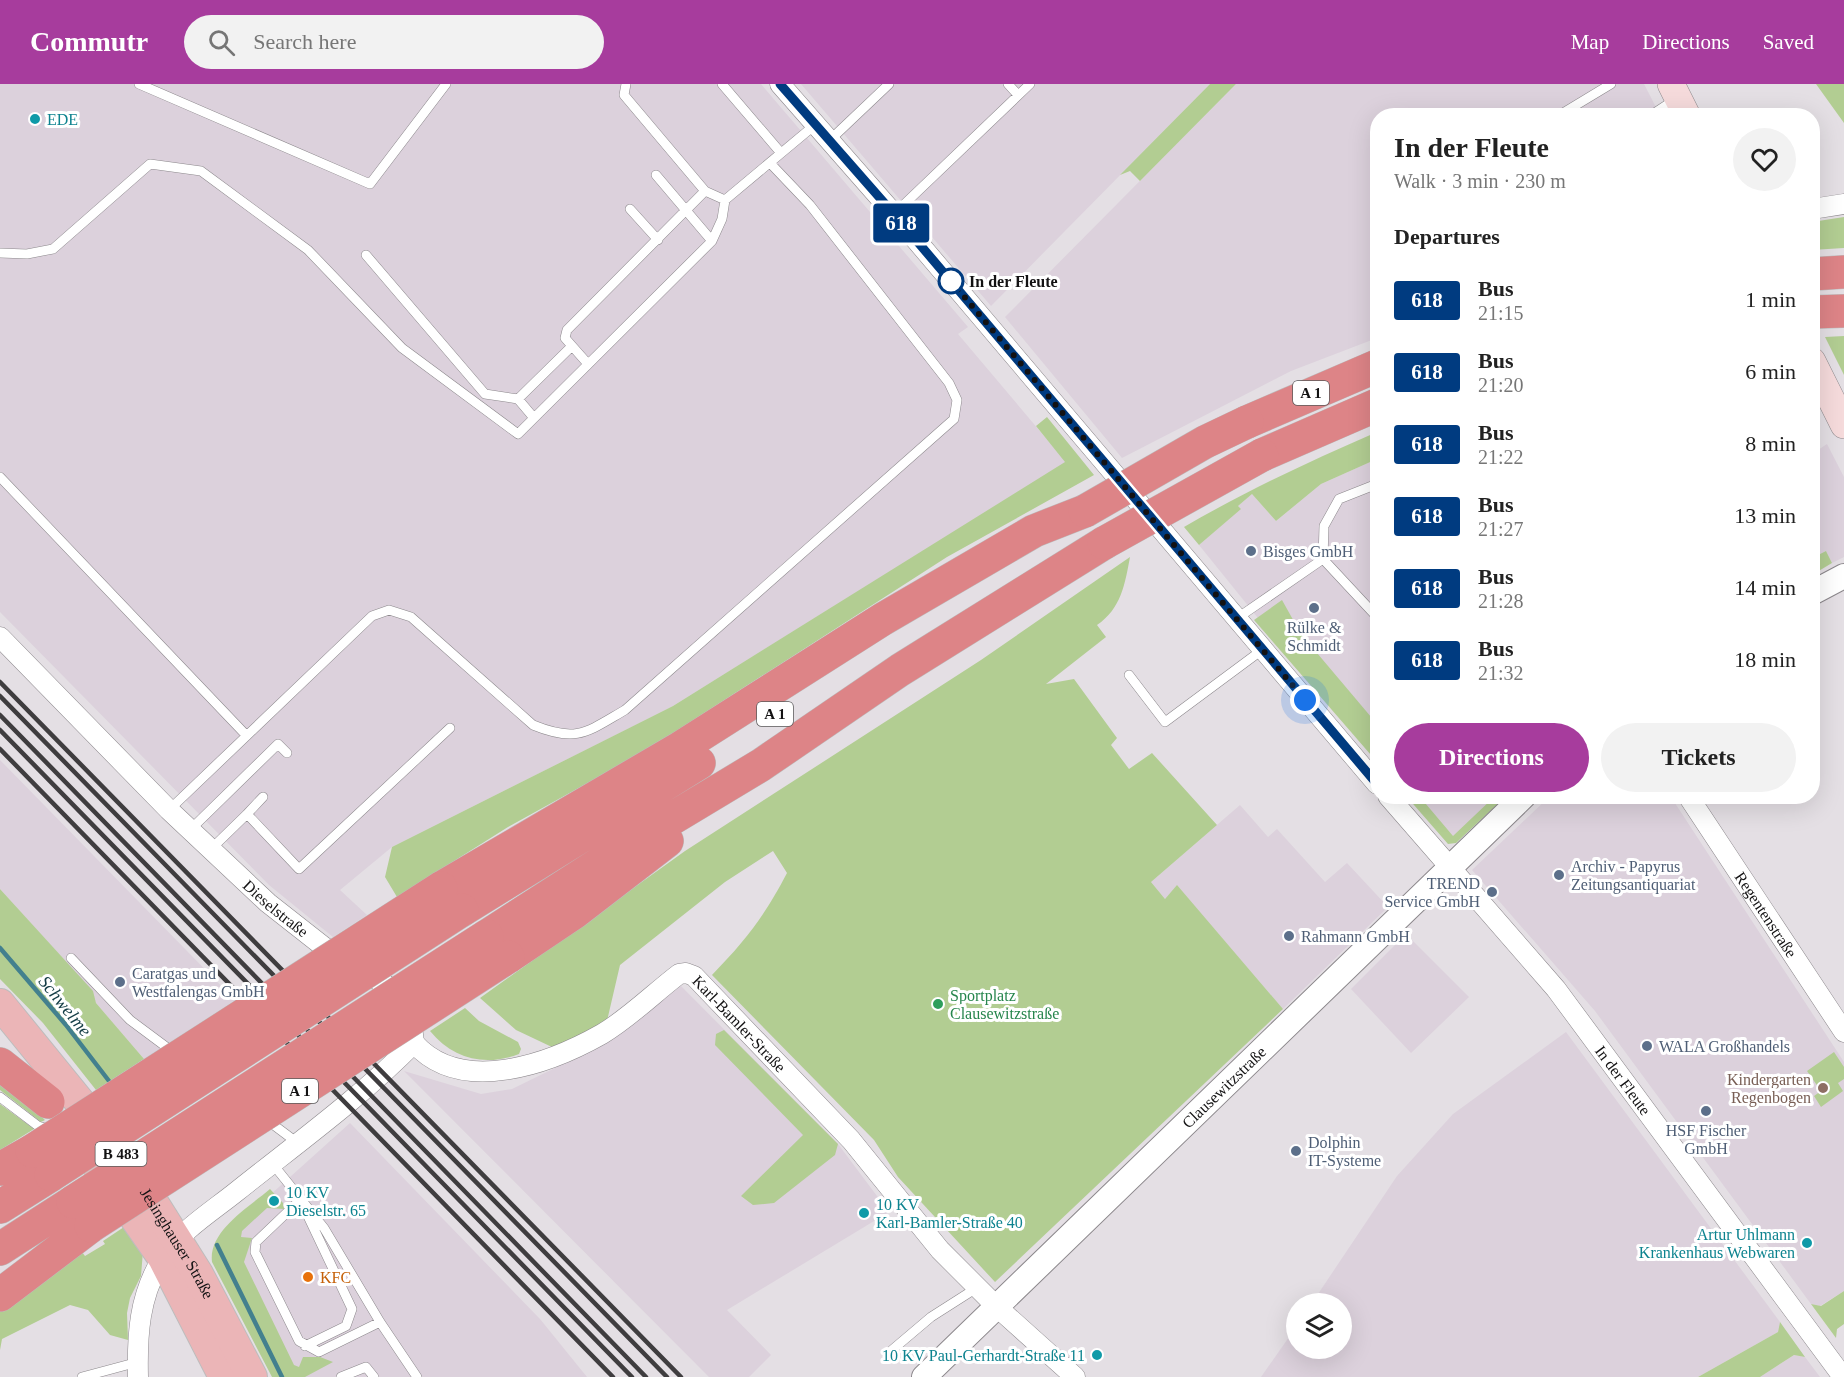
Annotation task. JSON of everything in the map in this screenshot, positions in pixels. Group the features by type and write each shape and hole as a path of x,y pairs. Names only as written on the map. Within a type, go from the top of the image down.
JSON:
{"highway":[{"path":"1820,274 1844,272"},
{"name":"A 1","path":"41,1163 452,899 671,754 873,626 1034,531 1085,511 1205,442 1296,399 1370,369"},
{"name":"A 1","path":"0,1249 82,1214 498,946 633,842 733,782 900,670 1104,543 1237,468 1370,408"},
{"path":"0,1064 48,1102"},
{"path":"0,1169 41,1163"},
{"path":"0,1208 41,1163"},
{"path":"0,1295 82,1214"}],"main road":[{"path":"1820,377 1844,425"},
{"name":"Jesinghauser Straße","path":"0,1004 96,1121 135,1174 224,1377"},
{"name":"Jesinghauser Straße","path":"0,1045 170,1250 203,1282 252,1377"}],"street":[{"path":"780,84 894,214 1370,776"},
{"path":"1820,208 1844,204"},
{"path":"1820,589 1844,576"},
{"name":"Dieselstraße","path":"0,637 210,850 299,928 394,990 411,1018 414,1043"},
{"name":"In der Fleute","path":"1395,804 1556,989 1843,1377"},
{"name":"Clausewitzstraße","path":"924,1377 1516,804"},
{"name":"Regentenstraße","path":"1693,804 1844,1032"},
{"name":"Karl-Bamler-Straße","path":"414,1043 427,1058 453,1067 483,1072 538,1062 604,1033 678,974 686,973 694,976 851,1140 905,1209 997,1307 1075,1377"},
{"path":"138,1370 138,1323 144,1296 170,1250 194,1223 299,1144 393,1064 414,1043"}],"lane":[{"path":"139,84 370,184 446,84"},
{"path":"626,84 624,95 705,191 725,200"},
{"path":"722,84 781,153"},
{"path":"830,140 889,84"},
{"path":"1008,84 1018,95"},
{"path":"894,214 1030,84"},
{"path":"1571,108 1611,84"},
{"path":"1663,108 1678,99"},
{"path":"0,253 27,254 53,249 150,164 201,171 309,250 402,348 518,434 712,241 722,219 725,200 816,124"},
{"path":"169,810 372,616 389,610 411,617 533,725 555,734 584,734 625,710 954,419 957,400 949,383 810,205 770,162"},
{"path":"656,175 712,241"},
{"path":"588,364 565,338 567,330 705,191"},
{"path":"630,209 658,240"},
{"path":"366,255 485,394 518,399 534,418"},
{"path":"518,399 572,346"},
{"path":"475,402 485,394"},
{"path":"0,477 246,735"},
{"path":"1370,487 1339,499 1324,526 1323,559 1370,609"},
{"path":"1235,619 1323,559"},
{"path":"1129,675 1165,722 1262,650"},
{"path":"247,814 299,869 450,728"},
{"path":"189,830 278,744 287,753"},
{"path":"210,850 263,798"},
{"path":"71,958 130,1020 186,1061"},
{"path":"196,1068 214,1082"},
{"path":"224,1089 242,1102"},
{"path":"0,1097 38,1126 74,1137"},
{"path":"252,1109 299,1144"},
{"path":"272,1163 302,1204 324,1228 380,1322 417,1377"},
{"path":"302,1204 352,1309 346,1326 305,1346"},
{"path":"302,1204 256,1242 255,1252 299,1341 320,1352 380,1322"},
{"path":"892,1350 931,1317 978,1287"},
{"path":"341,1377 366,1367 374,1377"},
{"path":"82,1377 138,1370"}],"shaded area":[{"path":"0,84 761,84 968,327 958,334 1066,462 673,706 392,847 340,890 367,915 333,937 269,885 0,612"},
{"path":"801,84 1210,84 991,306"},
{"path":"1236,84 1644,84 1656,108 1370,108 1370,341 1291,371 1122,458 1005,317"},
{"path":"1827,444 1844,477 1844,557 1832,563 1826,551 1820,554 1820,449"},
{"name":"Rülke & Schmidt","path":"1370,462 1370,749 1199,545 1240,509 1238,506 1252,494 1276,521 1321,484"},
{"path":"0,760 235,1000 144,1059 96,1003 92,991 0,889"},
{"path":"1417,804 1491,804 1451,842"},
{"path":"1542,804 1676,804 1844,1062 1844,1291 1820,1306 1811,1304 1595,1011 1472,870"},
{"name":"Rahmann GmbH","path":"1240,805 1268,837 1277,829 1325,882 1347,863 1388,907 1283,1009 1177,886 1165,899 1151,882"},
{"path":"1406,934 1469,997 1411,1053 1351,989"},
{"path":"681,986 838,1144 889,1212 727,1310 771,1355 749,1377 709,1377 404,1071 481,1094 512,1089 604,1044"},
{"path":"1566,1032 1780,1322 1778,1332 1698,1377 1261,1377 1286,1341 1286,1359 1352,1359 1352,1293 1319,1293 1397,1176 1453,1114"},
{"path":"350,1123 540,1319 587,1377 286,1377 219,1241"},
{"path":"1794,1355 1805,1357 1820,1377 1760,1377"}],"green space":[{"path":"1210,84 1236,84 1140,181 1130,171 1120,175"},
{"path":"1816,84 1844,84 1844,123"},
{"path":"1844,217 1844,248 1820,250 1820,221"},
{"path":"1844,336 1844,375 1825,337"},
{"path":"1047,417 1094,475 947,557 642,753 508,827 397,897 385,877 392,847 673,706 1065,462 1036,426"},
{"path":"1370,435 1370,462 1321,484 1276,521 1252,494 1238,506 1241,509 1199,545 1184,527 1231,501"},
{"path":"1826,551 1832,563 1820,570 1820,554"},
{"path":"1130,557 1124,586 1117,604 1097,625 1106,637 1046,684 1074,679 1117,738 1111,745 1129,769 1152,753 1217,825 1151,882 1165,899 1177,885 1283,1009 995,1282 898,1177 874,1140 712,975 754,927 787,873 773,851 725,882 620,965 607,1021 554,1048 516,1030 480,998 685,851 981,660"},
{"path":"1282,600 1301,634 1370,716 1370,754 1254,620"},
{"path":"1413,804 1426,804 1453,836 1487,804 1498,804 1456,843 1448,844"},
{"path":"0,889 93,991 96,1003 144,1059 96,1090 43,1023 0,979"},
{"path":"465,1008 479,1021 518,1042 521,1049 519,1054 494,1060 482,1060 459,1054 439,1041 430,1031"},
{"path":"724,1030 838,1144 835,1155 774,1203 753,1205 741,1196 803,1135 715,1045 716,1034"},
{"path":"1834,1052 1844,1067 1844,1079 1838,1083 1843,1091 1821,1107 1814,1096 1821,1091 1807,1071"},
{"path":"0,1078 45,1120 41,1122 0,1090"},
{"path":"0,1104 34,1129 0,1150"},
{"path":"270,1189 283,1203 284,1209 267,1208 242,1231 241,1237 252,1238 244,1262 294,1365 299,1367 303,1357 320,1357 333,1362 305,1377 272,1377 212,1262 212,1251 223,1230"},
{"path":"127,1225 143,1251 141,1276 130,1298 127,1313 128,1340 110,1335 88,1310 70,1305 2,1339 0,1350 0,1305 82,1252 85,1256 105,1244 103,1241"},
{"path":"1844,1291 1844,1324 1837,1329 1836,1338 1811,1304 1821,1306"},
{"path":"1780,1322 1805,1357 1794,1355 1760,1377 1698,1377 1778,1332"}],"waterway":[{"name":"Schwelme","path":"0,948 66,1025 109,1081"},
{"name":"Schwelme","path":"217,1245 282,1377"}],"railway":[{"path":"0,682 681,1377"},
{"path":"0,696 667,1377"},
{"path":"0,715 646,1377"},
{"path":"0,730 632,1377"},
{"path":"0,749 613,1377"}],"bus line":[{"name":"618","path":"780,84 894,214 1370,776"}],"place":[{"name":"EDE","path":"35,119"},
{"name":"In der Fleute","path":"951,281"},
{"name":"Bisges GmbH","path":"1251,551"},
{"name":"Rülke & Schmidt","path":"1314,608"},
{"name":"Archiv - Papyrus Zeitungsantiquariat","path":"1559,875"},
{"name":"TREND Service GmbH","path":"1492,892"},
{"name":"Rahmann GmbH","path":"1289,936"},
{"name":"Caratgas und Westfalengas GmbH","path":"120,982"},
{"name":"Sportplatz Clausewitzstraße","path":"938,1004"},
{"name":"WALA Großhandels","path":"1647,1046"},
{"name":"Kindergarten Regenbogen","path":"1823,1088"},
{"name":"HSF Fischer GmbH","path":"1706,1111"},
{"name":"Dolphin IT-Systeme","path":"1296,1151"},
{"name":"10 KV Dieselstr. 65","path":"274,1201"},
{"name":"10 KV Karl-Bamler-Straße 40","path":"864,1213"},
{"name":"Artur Uhlmann Krankenhaus Webwaren","path":"1807,1243"},
{"name":"KFC","path":"308,1277"},
{"name":"10 KV Paul-Gerhardt-Straße 11","path":"1097,1355"}],"route":[{"path":"951,281 1305,700"}]}
